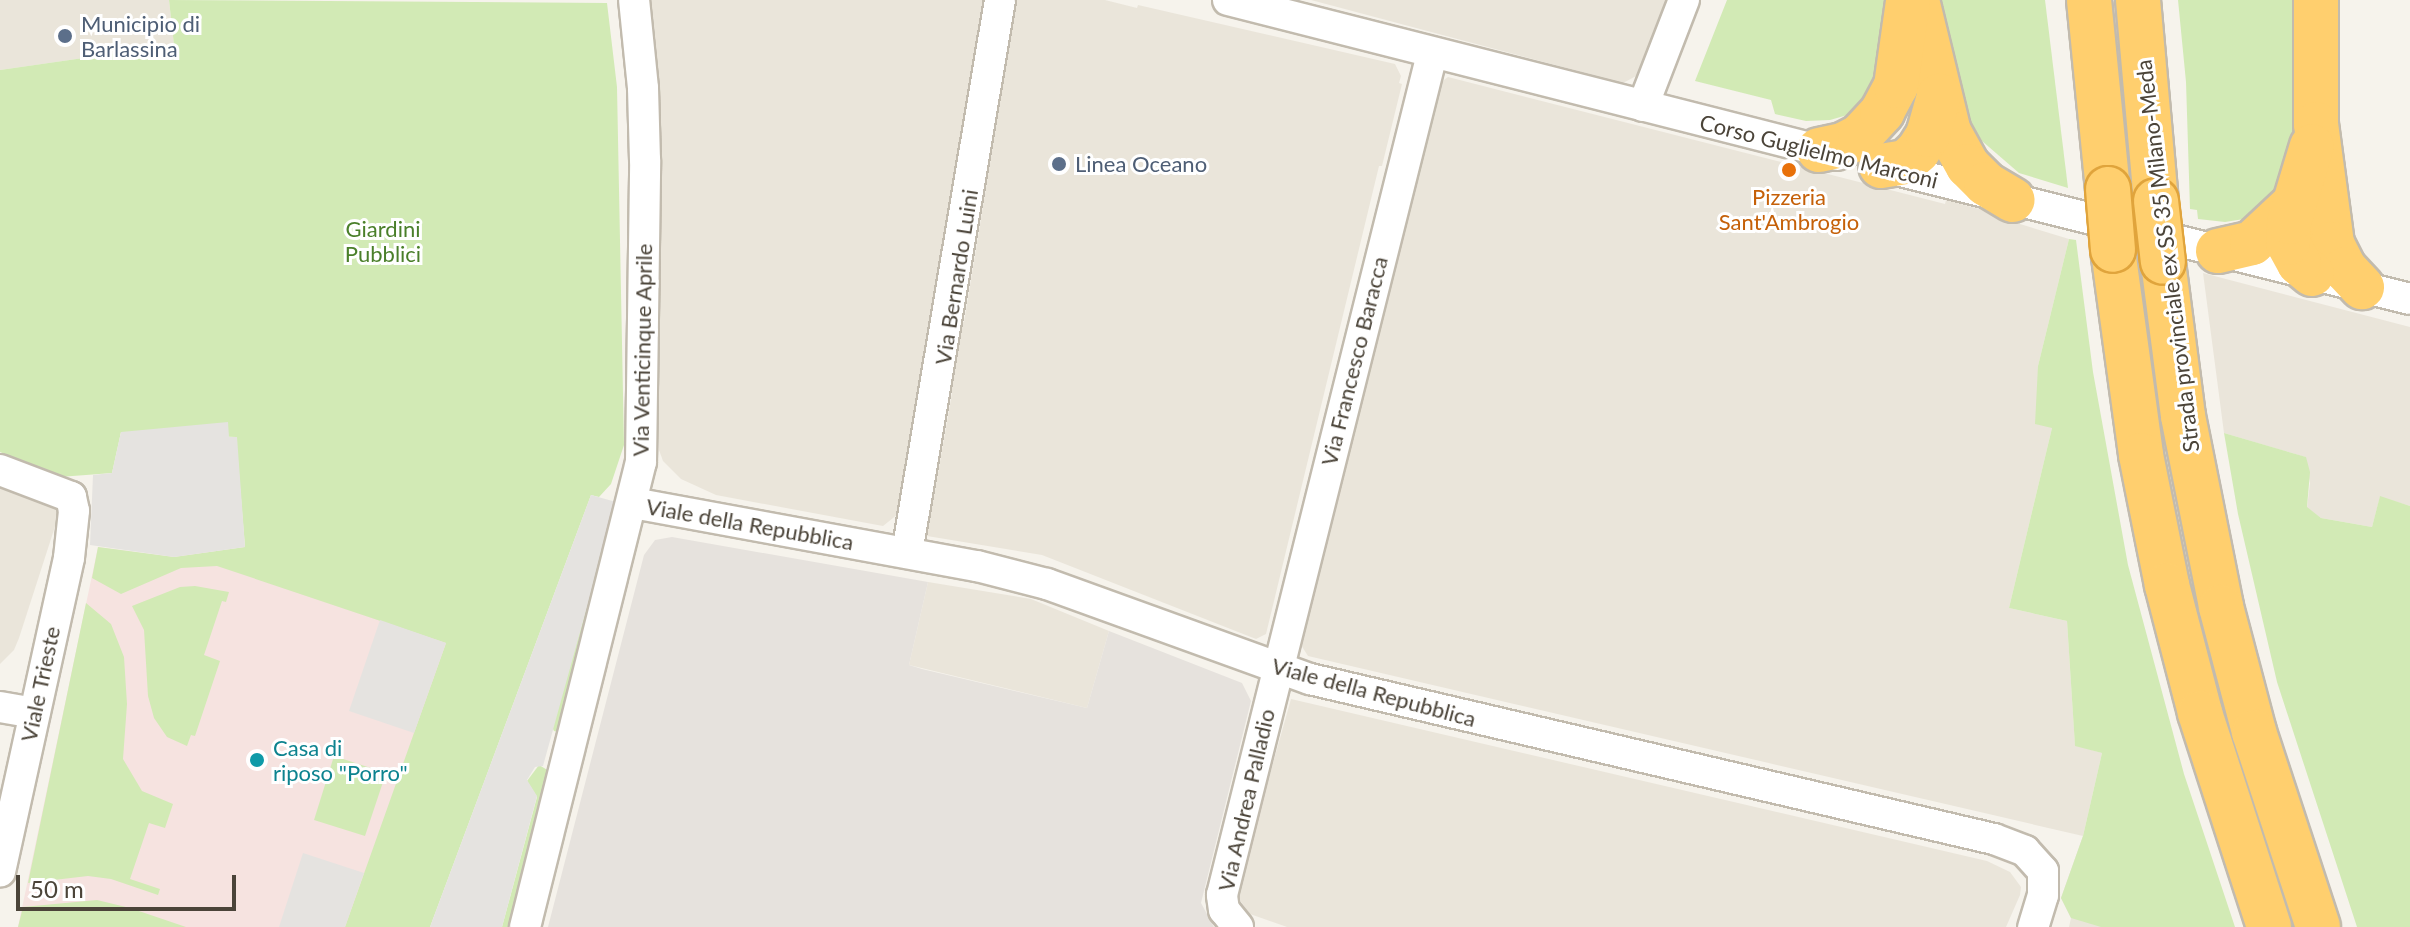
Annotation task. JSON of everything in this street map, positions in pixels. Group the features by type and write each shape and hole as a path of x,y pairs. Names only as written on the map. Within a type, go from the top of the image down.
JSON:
{"highway":[{"path":"1819,150 1843,145 1860,136 1882,112 1896,86 1908,0"},
{"path":"1917,0 1949,132 1968,166 1986,184 2013,200"},
{"path":"2089,0 2113,250 2141,455 2167,585 2200,713 2269,927"},
{"name":"Strada provinciale ex SS 35 Milano-Meda","path":"2138,0 2156,201 2183,416 2221,607 2254,732 2318,927"},
{"path":"2295,267 2288,243 2311,210 2316,124 2316,0"},
{"path":"1882,112 1881,138 1895,168 1918,151 1928,135 1939,96"},
{"path":"2218,251 2252,243 2311,210"},
{"path":"2311,210 2345,269 2362,287"}],"street":[{"name":"Via Venticinque Aprile","path":"525,927 641,462 645,258 643,88 634,0"},
{"name":"Via Bernardo Luini","path":"907,553 1000,0"},
{"name":"Corso Guglielmo Marconi","path":"1228,0 2013,200 2295,267 2410,299"},
{"path":"1643,106 1684,0"},
{"name":"Via Francesco Baracca","path":"1276,667 1432,54"},
{"name":"Viale Trieste","path":"0,470 71,497 72,536 0,871"},
{"name":"Viale della Repubblica","path":"633,503 907,553 1047,584 1276,667 1375,696 1994,839 2025,851 2043,871 2043,895 2033,927"},
{"name":"Via Andrea Palladio","path":"1238,927 1224,910 1222,895 1276,667"},
{"path":"0,707 34,713"}],"shaded area":[{"name":"Municipio di Barlassina","path":"0,0 169,0 174,45 0,70"},
{"path":"648,0 989,0 903,510 883,526 716,495 681,479 663,461 659,450"},
{"path":"1013,0 1105,0 1137,8 1138,5 1395,64 1401,76 1399,83 1402,84 1382,166 1379,166 1266,634 1256,639 1042,555 927,536 952,393 948,392 960,322 964,322 1006,66"},
{"path":"1311,0 1670,0 1640,74 1623,83"},
{"path":"1448,77 1945,204 1946,200 2020,220 2020,224 2069,239 2038,366 2052,428 2009,608 2067,621 2075,745 2102,753 2083,836 1308,656 1301,645 1436,86"},
{"path":"2203,273 2410,327 2410,506 2380,497 2372,527 2321,518 2307,508 2310,483 2305,457 2224,433"},
{"path":"228,422 229,437 237,437 245,547 174,557 90,545 93,475 112,473 121,432"},
{"path":"0,487 60,511 19,638 14,650 0,664"},
{"path":"591,495 616,502 543,766 535,767 527,780 537,796 502,927 430,927"},
{"path":"320,537 473,624 359,927 18,927 98,547 174,557"},
{"path":"672,537 928,582 909,665 922,669 1087,708 1109,631 1242,683 1251,701 1201,903 1214,927 548,927 644,555 655,540"},
{"path":"928,582 1031,599 1109,631 1087,708 909,665"},
{"path":"380,620 446,643 414,733 349,711"},
{"path":"1291,699 1987,861 2010,872 2021,887 2020,895 2006,927 1287,927 1250,914 1236,895"},
{"path":"2083,836 2162,927 2069,927 2071,918 2061,898"},
{"path":"303,853 364,873 345,927 279,927"}],"green space":[{"name":"Giardini Pubblici","path":"169,0 607,3 617,87 624,445 611,484 599,497 591,495 430,927 345,927 446,643 217,566 181,568 121,594 92,578 98,547 174,557 245,547 236,437 121,432 112,473 59,477 0,452 0,70 174,45"},
{"path":"1727,0 1887,0 1886,67 1868,100 1851,114 1830,120 1806,121 1775,114 1771,100 1695,81"},
{"path":"1938,0 2045,0 2068,188 2019,173 1982,141 1965,114"},
{"path":"2178,0 2295,0 2294,143 2289,168 2268,207 2244,219 2225,222 2198,219 2197,210 2190,209 2186,82"},
{"path":"2069,239 2076,240 2093,372 2128,565 2184,774 2235,927 2101,927 2071,918 2061,898 2083,836 2102,753 2075,746 2067,621 2009,608 2052,428 2035,424 2038,366"},
{"path":"2224,433 2306,457 2310,472 2307,507 2321,518 2372,527 2380,496 2410,506 2410,927 2357,927 2277,682 2238,514"},
{"path":"195,586 229,592 226,602 222,601 204,655 220,661 195,736 191,735 187,746 167,737 154,718 148,696 144,630 132,606 180,587"},
{"path":"593,586 597,589 558,732 554,731 552,727"},
{"path":"86,603 111,624 124,657 127,704 123,759 142,791 173,804 165,828 149,823 130,879 160,889 158,895 111,879 88,876 28,883"},
{"path":"334,756 386,773 365,836 314,820"},
{"path":"539,765 549,771 517,905 510,927 502,927 537,797 527,781"},
{"path":"97,900 186,927 18,927 23,907"}],"place":[{"name":"Municipio di Barlassina","path":"65,36"},
{"name":"Linea Oceano","path":"1059,164"},
{"name":"Pizzeria Sant'Ambrogio","path":"1789,170"},
{"name":"Casa di riposo \"Porro\"","path":"257,760"}]}
